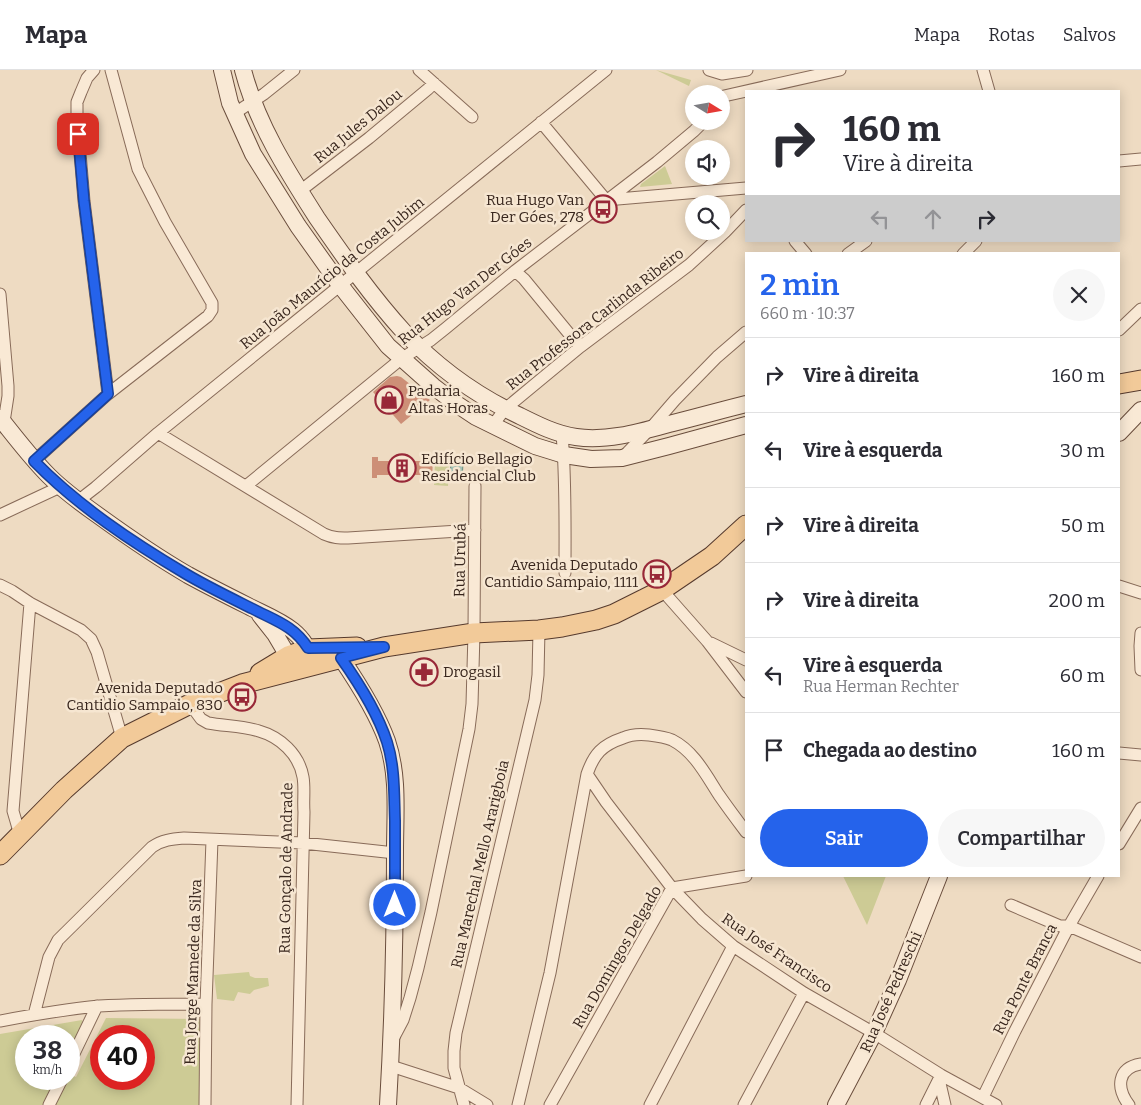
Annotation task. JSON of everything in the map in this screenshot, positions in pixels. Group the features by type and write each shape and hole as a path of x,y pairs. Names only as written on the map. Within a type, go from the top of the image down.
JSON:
{"main road":[{"path":"222,70 230,103 254,154 298,226 382,339 401,359 455,403 476,417 535,446 564,455 591,459 622,458 745,425"},
{"path":"242,70 247,88 274,150 338,249 404,332 446,370 469,387 505,409 545,428 562,434 590,439 649,430 745,404"},
{"path":"1120,384 1141,380"},
{"path":"1120,432 1141,410"},
{"path":"2,420 34,461 60,487 78,501 128,537 187,574 277,620 292,630 301,638 302,660"},
{"path":"0,855 64,790 122,738 190,704 242,684 283,672 302,660 474,633 539,630 596,620 628,608 662,590 712,556 745,527"},
{"path":"302,660 341,658 384,647"},
{"path":"341,658 372,709 387,742 392,763 394,786 395,905 392,1041 388,1105"},
{"name":"Rua José Pedreschi","path":"836,1105 874,1033 898,980 940,877"}],"street":[{"path":"94,70 81,92 77,114 84,201 108,394"},
{"path":"34,461 108,394 208,316 213,306 165,222 138,169 111,70"},
{"path":"235,113 264,94 294,70"},
{"path":"419,70 472,117"},
{"name":"Rua João Maurício da Costa Jubim","path":"78,501 158,433 606,70"},
{"path":"708,70 722,74 747,70"},
{"path":"756,90 840,70"},
{"path":"983,70 989,90"},
{"path":"722,74 724,85"},
{"name":"Rua Jules Dalou","path":"300,191 369,138 434,83"},
{"path":"730,96 745,93"},
{"path":"541,122 606,200 745,188"},
{"name":"Rua Hugo Van Der Góes","path":"246,486 401,359 431,340 515,271 657,162 695,130"},
{"path":"1120,161 1141,159"},
{"name":"Rua Professora Carlinda Ribeiro","path":"493,425 505,409 580,348 689,265 745,211"},
{"path":"796,242 804,252"},
{"path":"851,252 865,242"},
{"path":"965,252 975,242"},
{"path":"515,271 524,279 580,348"},
{"path":"0,294 8,386 8,396 2,420"},
{"path":"1120,329 1141,309"},
{"path":"622,458 710,364 745,333"},
{"path":"158,433 324,534 338,538 475,530"},
{"path":"562,434 564,455 565,573"},
{"name":"Rua Urubá","path":"392,1041 403,1020 410,998 431,912 469,729 472,704 474,633 475,486"},
{"path":"0,515 60,487"},
{"path":"0,585 81,630 91,639 97,652 122,738"},
{"path":"1120,586 1141,594"},
{"path":"662,590 707,641 745,691"},
{"path":"20,835 13,811 30,603"},
{"name":"Rua Marechal Mello Ararigboia","path":"464,1105 454,1068 456,1033 534,700 538,675 539,630"},
{"path":"1141,633 1141,670"},
{"path":"707,641 745,660"},
{"name":"Rua Gonçalo de Andrade","path":"190,704 201,719 208,723 259,731 274,738 286,746 296,759 303,777 297,1105"},
{"path":"518,1105 550,973 587,774 598,752 616,740 629,735 642,734 670,739 683,747 698,762 745,831"},
{"path":"1120,753 1141,755"},
{"name":"Rua José Francisco","path":"587,774 606,802 672,888 702,919 733,946 804,993 874,1033 940,1077 996,1105"},
{"path":"1120,842 1141,808"},
{"path":"34,1015 49,956 58,940 158,843 168,839 184,838 303,843 395,853"},
{"name":"Rua Jorge Mamede da Silva","path":"205,1105 206,1004 212,840"},
{"name":"Rua Domingos Delgado","path":"550,1105 672,888 745,876"},
{"name":"Rua Ponte Branca","path":"983,1097 1069,926 1097,877"},
{"path":"1010,905 1060,926 1069,926 1141,956"},
{"path":"650,1105 733,946"},
{"path":"744,1105 804,993"},
{"path":"0,1021 97,1006 206,1004"},
{"path":"80,1041 97,1006"},
{"path":"1129,1105 1121,1091 1120,1081 1123,1073 1140,1062"},
{"path":"391,1066 459,1088 487,1105"},
{"path":"926,1105 940,1077"},
{"path":"940,1077 945,1105"},
{"path":"49,1105 56,1090"}],"shaded area":[{"path":"656,70 691,80 689,85"},
{"path":"665,166 672,184 640,187 641,184"},
{"path":"435,462 449,463 448,486 434,485"},
{"path":"451,462 463,463 462,480 450,480"},
{"path":"843,877 886,877 867,925"},
{"path":"249,972 250,976 255,978 268,978 269,986 254,990 250,994 238,992 234,1001 217,999 214,975"},
{"path":"106,1018 203,1019 199,1105 0,1105 0,1034 15,1031 15,1090 80,1090 80,1069 90,1049 90,1090 155,1090 155,1025 102,1025"},
{"path":"82,1020 84,1024 80,1033 80,1025 53,1025"}],"building":[{"path":"390,377 401,377 430,400 401,424 373,392"},
{"name":"Edifício Bellagio Residencial Club","path":"372,457 378,457 378,461 427,461 427,458 433,458 432,479 426,479 426,475 377,475 377,478 372,478"}],"place":[{"name":"Rua Hugo Van Der Góes, 278","path":"603,209"},
{"name":"Padaria Altas Horas","path":"389,400"},
{"name":"Edifício Bellagio Residencial Club","path":"402,468"},
{"name":"Avenida Deputado Cantidio Sampaio, 1111","path":"657,574"},
{"name":"Drogasil","path":"424,672"},
{"name":"Avenida Deputado Cantidio Sampaio, 830","path":"242,697"}],"route":[{"path":"78,134 84,201 108,394 34,461 60,487 128,537 187,574 277,620 301,638 308,648 384,647 341,658 372,709 390,752 394,786 395,905"}]}
